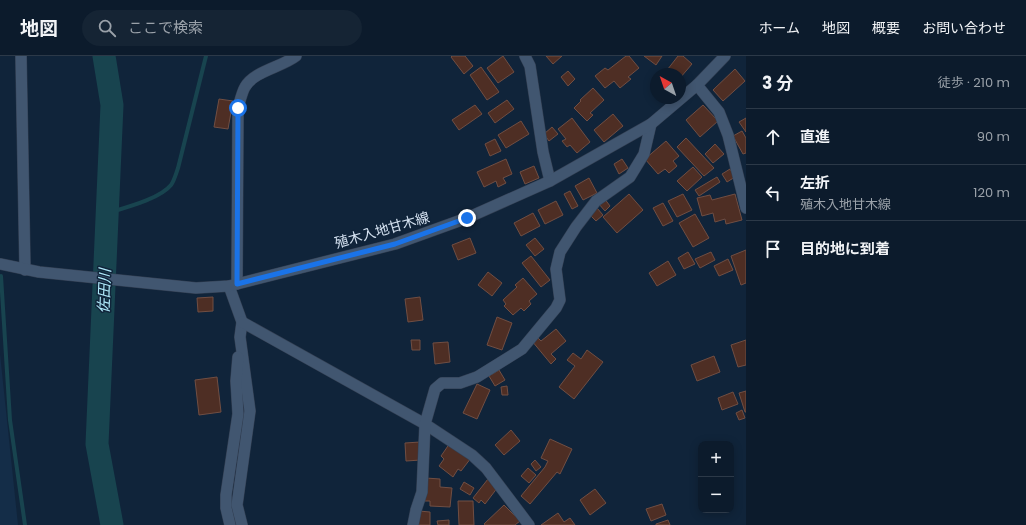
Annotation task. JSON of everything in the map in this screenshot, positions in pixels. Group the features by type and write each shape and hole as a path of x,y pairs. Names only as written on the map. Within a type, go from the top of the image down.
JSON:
{"street":[{"path":"21,56 25,270"},
{"path":"230,525 226,508 226,495 238,414 236,382 242,322 233,285 238,108 245,87 251,80 288,62 296,56"},
{"path":"525,56 530,66 543,152 550,181"},
{"name":"殖木入地甘木線","path":"0,264 39,272 196,288 233,285 395,244 467,218 550,181 651,124 697,85 725,56"},
{"path":"697,85 719,112 728,135 746,208"},
{"path":"413,525 422,492 426,424 435,389 442,383 460,383 477,377 522,349 556,308 560,300 556,269 560,252 596,200 630,177 644,154 651,124"},
{"path":"242,322 426,424 466,451 486,468 529,525"},
{"path":"240,337 250,411 237,505 242,525"}],"shaded area":[{"path":"0,354 18,525 0,525"}],"building":[{"path":"465,56 473,66 464,74 451,57"},
{"path":"503,56 514,72 498,83 487,68"},
{"path":"546,56 562,56 553,64"},
{"path":"626,56 629,56 639,68 628,77 631,79 620,88 614,81 605,88 595,76 605,68 608,70"},
{"path":"644,56 662,56 656,65"},
{"path":"678,56 683,56 692,64 686,71 686,68 669,68"},
{"path":"481,67 499,92 487,100 470,75"},
{"path":"735,69 745,81 723,101 713,90"},
{"path":"568,71 575,79 568,86 561,77"},
{"path":"593,88 604,100 590,113 593,115 587,121 574,108"},
{"path":"219,99 233,101 228,129 214,127"},
{"path":"507,100 514,109 495,123 488,113"},
{"path":"475,105 482,114 459,130 452,120"},
{"path":"703,105 718,121 700,137 686,120"},
{"path":"613,114 623,126 604,142 594,130"},
{"path":"572,118 590,142 577,153 570,145 567,147 562,141 566,139 558,129"},
{"path":"746,118 746,132 739,122"},
{"path":"521,121 529,134 506,148 498,135"},
{"path":"552,127 558,134 549,141 544,134"},
{"path":"742,131 746,138 746,153 743,154 733,136"},
{"path":"686,138 714,168 704,176 677,147"},
{"path":"495,139 501,151 490,156 485,144"},
{"path":"666,141 679,156 673,161 677,166 669,173 665,169 658,174 645,159"},
{"path":"715,144 724,154 713,163 705,154"},
{"path":"506,159 512,174 503,178 506,183 498,187 496,181 484,187 477,172"},
{"path":"622,159 628,168 619,174 614,164"},
{"path":"534,166 539,178 525,184 520,172"},
{"path":"693,167 702,177 687,191 677,181"},
{"path":"730,169 735,177 727,182 722,174"},
{"path":"717,177 720,182 699,196 695,190"},
{"path":"589,178 597,193 583,200 575,186"},
{"path":"570,191 578,206 572,209 564,194"},
{"path":"629,194 643,210 617,233 603,217"},
{"path":"683,194 692,210 677,217 668,201"},
{"path":"735,194 742,220 726,224 725,219 715,222 713,213 702,216 697,198 710,195 712,200"},
{"path":"604,198 610,206 605,211 598,203"},
{"path":"556,201 563,215 545,224 538,210"},
{"path":"663,203 673,221 663,226 653,208"},
{"path":"597,208 603,215 596,221 590,215"},
{"path":"533,213 540,226 521,236 514,223"},
{"path":"695,214 709,238 693,247 679,223"},
{"path":"470,238 476,253 458,260 452,245"},
{"path":"535,238 544,249 535,256 526,245"},
{"path":"746,250 746,283 741,285 731,256"},
{"path":"688,252 695,264 684,269 678,258"},
{"path":"711,252 715,260 700,268 695,259"},
{"path":"531,256 550,280 541,287 522,263"},
{"path":"728,259 733,270 719,276 714,266"},
{"path":"668,261 676,275 657,286 649,273"},
{"path":"488,272 502,283 492,296 478,285"},
{"path":"523,278 537,294 529,301 531,304 524,311 521,308 513,315 504,306 506,304 503,300 517,287 515,285"},
{"path":"213,297 213,311 198,312 197,298"},
{"path":"420,297 423,320 408,322 405,299"},
{"path":"497,317 512,323 502,350 487,345"},
{"path":"556,329 566,341 551,354 556,359 551,364 532,341 537,337 541,341"},
{"path":"411,340 420,340 420,350 412,350"},
{"path":"746,340 746,365 738,367 731,345"},
{"path":"448,342 450,362 435,364 433,343"},
{"path":"587,350 603,362 574,399 559,387 575,366 567,360 573,353 581,359"},
{"path":"714,356 720,372 697,381 691,365"},
{"path":"499,370 505,380 495,386 489,376"},
{"path":"217,377 221,412 199,415 195,380"},
{"path":"477,384 490,390 477,419 463,413"},
{"path":"507,386 508,395 502,395 501,387"},
{"path":"746,391 746,412 745,412 739,393"},
{"path":"733,392 738,404 722,410 718,398"},
{"path":"742,410 745,418 739,420 736,413"},
{"path":"511,430 520,441 504,455 495,445"},
{"path":"550,439 572,449 560,474 557,472 530,504 521,496 545,467 548,461 541,458"},
{"path":"420,442 421,460 406,461 405,443"},
{"path":"450,443 471,458 461,471 458,469 453,477 439,466 444,459 441,456"},
{"path":"535,460 541,467 536,471 531,464"},
{"path":"528,468 536,475 529,483 521,476"},
{"path":"426,478 440,479 440,487 452,488 450,507 430,506 430,501 425,501"},
{"path":"488,479 498,487 485,504 481,500 479,503 473,498"},
{"path":"464,482 474,488 470,495 460,489"},
{"path":"595,489 606,503 590,515 580,500"},
{"path":"458,501 473,501 474,525 459,525"},
{"path":"662,504 666,515 651,521 646,509"},
{"path":"504,505 520,521 515,525 484,524"},
{"path":"419,511 430,512 430,525 418,525"},
{"path":"558,513 564,522 570,518 575,525 541,525"},
{"path":"449,520 449,525 438,525 437,521"},
{"path":"668,520 670,525 656,525 656,524"}],"waterway":[{"name":"佐田川","path":"104,56 112,105 97,444 112,525"},
{"path":"108,213 150,199 159,195 171,185 178,168 206,56"},
{"path":"1,276 10,420 25,525"}],"route":[{"path":"238,108 237,284 395,244 467,218"}]}
